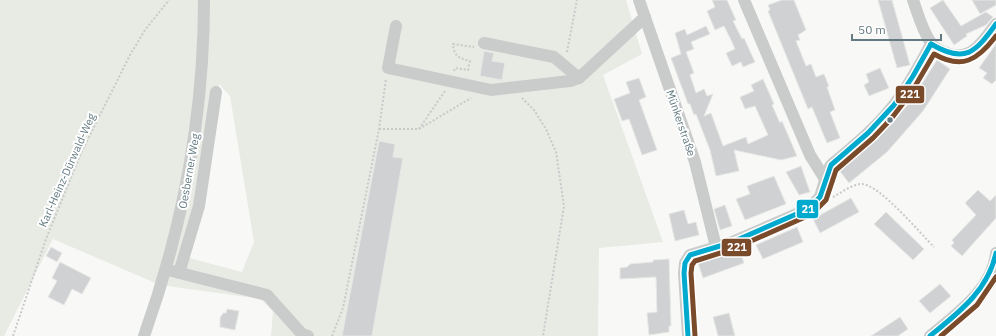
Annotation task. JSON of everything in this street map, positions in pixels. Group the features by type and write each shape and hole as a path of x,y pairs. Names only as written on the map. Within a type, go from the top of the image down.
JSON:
{"street":[{"name":"Oesberner Weg","path":"144,336 166,269 180,217 194,140 204,48 204,0"},
{"name":"Münkerstraße","path":"639,0 695,162 716,247"},
{"path":"744,0 810,155 825,179"},
{"path":"913,0 923,28 931,44 944,53 954,56 972,52 981,44 996,24"},
{"path":"396,26 388,68 492,90 570,81 579,78 645,17"},
{"path":"484,43 554,57 579,78"},
{"path":"688,336 684,284 685,263 688,258 694,254 791,218 815,203 820,197 831,165 876,125 901,96 931,44"},
{"path":"179,273 199,206 216,92"},
{"path":"930,336 967,303 986,282 996,261 996,253"},
{"path":"166,269 267,295 302,334 308,336"}],"path":[{"name":"Karl-Heinz-Dürwald-Weg","path":"13,336 46,239 82,151 130,55 145,30 169,0"},
{"path":"554,57 554,54 566,56 578,0"},
{"path":"419,129 452,82 455,68 468,70 470,61 457,57 454,52 453,44 476,47 484,43"},
{"path":"332,336 343,308 379,129 388,68"},
{"path":"510,88 534,110 546,129 556,152 562,206 543,336"},
{"path":"379,129 419,129 476,95 492,90"},
{"path":"815,203 859,184 871,187 886,198 934,247"}],"shaded area":[{"path":"0,0 626,0 642,54 603,75 663,242 599,248 598,336 271,336 273,312 261,299 160,285 53,239 4,336 0,336","holes":["219,84 230,96 254,242 242,272 189,258 213,142"]}],"building":[{"path":"712,0 727,0 736,20 733,21 742,39 744,38 755,62 743,67 741,62 732,66 726,53 735,49 731,40 724,26 715,30 707,11 715,7"},
{"path":"782,0 794,0 806,30 798,35 800,40 796,41 806,66 811,64 816,77 824,74 829,86 827,87 835,110 830,112 840,138 827,143 812,107 808,109 768,11 770,10 768,5"},
{"path":"878,0 892,0 910,65 897,68"},
{"path":"943,0 961,26 986,12 993,17 986,25 966,34 967,36 954,45 930,8"},
{"path":"972,0 996,0 996,5 980,14"},
{"path":"706,26 710,34 691,42 694,49 686,52 694,73 690,75 696,93 704,89 707,96 713,94 704,116 711,113 723,146 746,137 748,144 768,135 755,106 745,109 740,97 754,91 751,85 763,79 774,104 772,105 780,123 782,121 797,156 781,160 734,150 739,171 716,176 710,150 696,114 694,115 690,104 688,104 671,58 681,54 675,33 685,29 687,35"},
{"path":"996,44 996,80 992,84 983,78 987,73 979,68"},
{"path":"484,51 494,53 492,61 505,63 502,80 480,76"},
{"path":"937,60 950,69 923,111 887,152 849,183 839,170 877,139 911,101"},
{"path":"880,68 889,88 869,96 864,85 869,82 866,74"},
{"path":"639,78 646,97 639,100 657,150 642,155 629,119 622,121 614,99 630,93 626,82"},
{"path":"379,141 395,144 393,157 403,158 372,336 342,336"},
{"path":"801,166 810,192 799,195 786,172"},
{"path":"774,176 786,204 745,220 736,199 750,194 747,186"},
{"path":"978,190 990,201 996,195 996,218 962,256 951,246 954,243 952,240 976,215 965,203"},
{"path":"851,198 859,212 820,233 813,219"},
{"path":"725,205 732,226 720,230 714,209"},
{"path":"684,210 688,224 696,222 699,235 675,241 669,214"},
{"path":"886,212 924,249 913,260 874,224"},
{"path":"797,227 803,242 763,259 756,245"},
{"path":"51,247 62,253 57,262 46,256"},
{"path":"739,249 744,263 703,278 698,263"},
{"path":"669,259 671,326 669,326 669,332 649,335 647,313 657,312 656,277 620,279 620,268 627,267 630,264"},
{"path":"60,262 91,278 82,294 72,289 64,305 48,297 57,281 52,278"},
{"path":"940,284 951,296 930,313 919,301"},
{"path":"227,309 239,311 235,330 220,327 220,318 223,313 226,313"},
{"path":"729,313 735,336 718,336 713,317"},
{"path":"900,317 908,329 898,336 871,336"}],"transit line":[{"name":"21","path":"931,44 953,53 961,54 968,52 982,42 996,24"},
{"name":"221","path":"695,336 691,273 692,265 695,261 733,249 812,214 826,200 836,170 873,138 891,119 911,93 934,54 944,59 953,61 961,62 969,60 983,51 996,36"},
{"name":"21","path":"688,336 684,273 685,263 690,255 730,243 808,209 820,197 831,165 868,133 894,105 913,76 931,44"},
{"name":"21","path":"930,336 961,310 979,290 992,267 996,253"},
{"name":"221","path":"941,336 977,305 996,277"}]}
